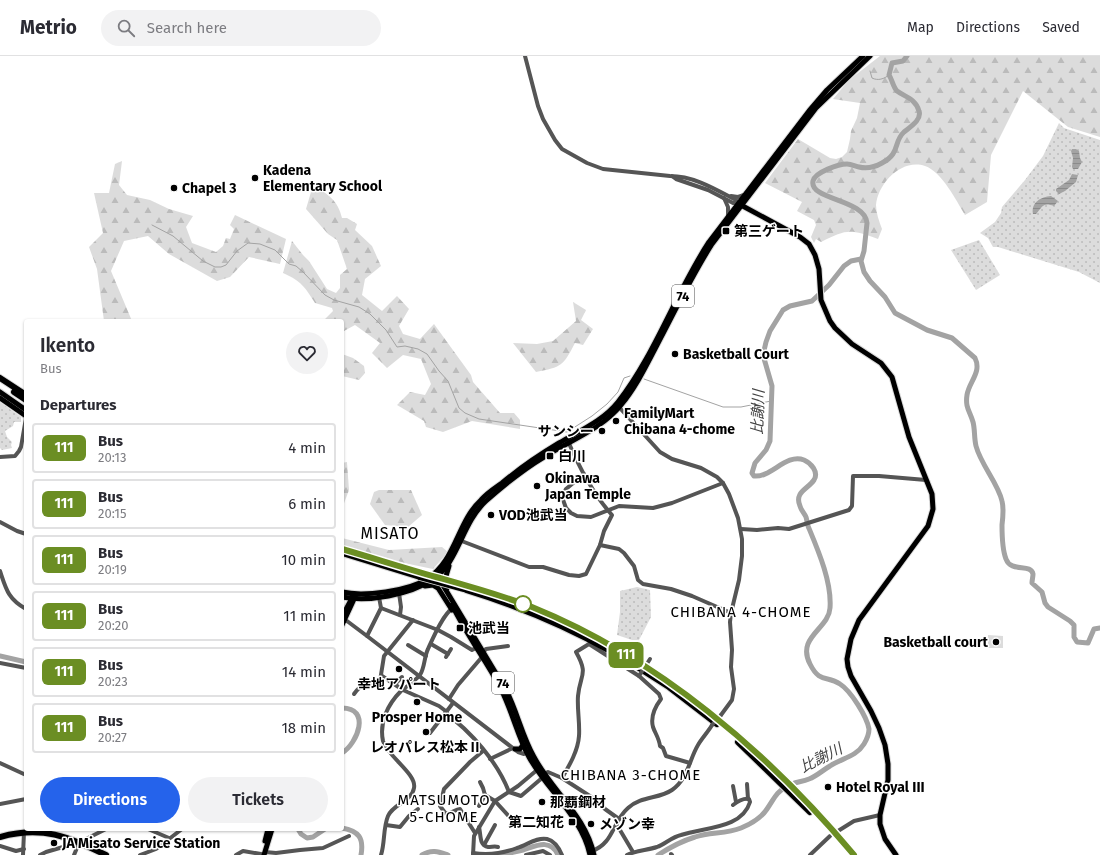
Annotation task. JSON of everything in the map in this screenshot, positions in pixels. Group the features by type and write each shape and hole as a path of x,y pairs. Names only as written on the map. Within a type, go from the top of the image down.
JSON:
{"highway":[{"path":"0,378 24,394"},
{"path":"0,383 24,399"},
{"path":"344,550 422,575"},
{"path":"344,554 512,600 556,618 626,656 671,684 735,734 799,796 854,855"},
{"path":"799,796 849,855"},
{"path":"0,837 30,831"},
{"path":"42,831 61,835 80,842 106,855"}],"main road":[{"name":"74","path":"436,576 468,524 485,502 568,440 604,421 618,406 640,378 699,264 734,214 744,195 792,131 827,90 863,56"},
{"name":"74","path":"618,406 709,242 821,103 870,56"},
{"path":"739,204 796,234 809,244 813,250 817,259 821,300 826,314 835,328 852,344 881,363 892,377 909,437 932,494 932,513 928,526 859,620 851,639 847,658 851,676 875,719 882,736 886,754 888,780 880,815 880,824 882,833 896,855"},
{"path":"734,214 752,211"},
{"path":"0,392 24,409"},
{"path":"0,398 24,416"},
{"name":"74","path":"436,576 450,562 458,540"},
{"path":"450,562 446,579 450,596"},
{"name":"74","path":"436,576 450,596 483,655 508,704 523,745 575,822 592,853"},
{"name":"74","path":"436,576 452,608 476,648 483,655 512,702 529,752 537,770 543,776"},
{"path":"344,597 379,597 399,593 424,585 436,576"},
{"path":"344,593 354,597 410,586 436,576"},
{"path":"424,585 438,588 452,608"},
{"path":"344,619 354,597"},
{"path":"514,749 520,749 523,745"},
{"path":"262,854 268,831"},
{"path":"262,854 271,831"}],"street":[{"path":"525,56 542,119 562,149 587,163 603,169 681,176 699,181 727,197 736,200 739,204"},
{"path":"727,197 738,197 744,195"},
{"path":"727,197 728,217"},
{"path":"592,853 607,842 622,814 633,804 645,798 663,794 674,789 683,778 698,745 732,700 734,689 731,668 731,613 741,569 742,547 740,529 734,507 723,483 707,470 672,459 660,452 618,406"},
{"path":"0,457 15,456 19,451 24,427"},
{"path":"458,540 529,567 543,567 562,574 579,576 586,574 612,516 584,474 568,440"},
{"path":"584,474 569,486 563,493 562,497 566,508 574,515 583,517 594,517 619,506 647,509 653,508 672,503 723,483"},
{"path":"740,529 788,529 846,511 851,508 853,476 879,476 926,480"},
{"path":"0,522 24,533"},
{"path":"600,545 619,549 624,552 634,566 638,580 643,584 671,589 692,596 731,613"},
{"path":"0,571 10,596 19,606 24,608"},
{"path":"399,593 401,608 400,615"},
{"path":"367,636 381,608 379,597"},
{"path":"381,608 438,630 472,650 476,648"},
{"path":"381,855 388,815 413,792 415,783 413,778 388,752 384,741 382,724 388,709 403,690 419,676 431,644 447,613 452,608"},
{"path":"354,694 358,687 364,684 370,682 379,683 382,676 384,656 412,620"},
{"path":"344,621 347,621 367,636 521,754 529,752"},
{"path":"415,641 410,646 426,656"},
{"path":"431,644 447,656 451,650"},
{"path":"562,778 574,757 579,737 578,697 584,672 576,652 589,644 639,676 655,690 661,698 654,708 652,719 653,727 660,746 663,748 666,756 690,763"},
{"path":"448,699 483,655 486,649 508,646"},
{"path":"639,676 650,659"},
{"path":"0,663 24,668"},
{"path":"382,676 403,690 439,706 468,731 500,772 508,792"},
{"path":"395,684 402,677"},
{"path":"430,733 453,702"},
{"path":"490,759 514,749"},
{"path":"475,833 460,809 446,814 440,806 444,789 483,751"},
{"path":"0,763 24,774"},
{"path":"537,770 495,801 475,833 473,839 473,854 517,849 536,840 543,839 554,843 562,855"},
{"path":"508,792 521,796 548,772 562,778 596,800 605,809 619,819"},
{"path":"480,782 485,795 495,801 514,822"},
{"path":"627,855 633,852 657,847 681,835 723,825 740,818 749,806 750,802 748,799 747,784"},
{"path":"733,786 735,804 748,799"},
{"path":"479,806 485,795"},
{"path":"0,804 24,799"},
{"path":"386,825 400,827 409,816 418,809"},
{"path":"838,830 854,821 880,815"},
{"path":"484,845 495,825"},
{"path":"616,825 633,852"},
{"path":"479,827 480,838 484,845 486,847 498,847"},
{"path":"40,855 80,842 102,831"},
{"path":"153,831 169,838"},
{"path":"140,855 156,850 179,831"},
{"path":"24,832 24,855"},
{"path":"236,855 244,851 262,854 313,850 325,848 350,836"},
{"path":"810,855 830,836"},
{"path":"74,855 80,842"},
{"path":"0,846 16,851 24,849"},
{"path":"313,850 314,855"},
{"path":"526,855 543,851 546,851 550,855"}],"green space":[{"path":"880,56 1100,56 1100,137 1068,127 1023,91 991,155 987,202 965,215 943,180 931,169 916,164 900,169 886,181 881,188 876,205 882,229 878,239 861,233 849,232 837,235 821,242 816,239 814,243 811,237 816,225 814,220 797,211 802,202 765,183 798,139 830,158 836,159 842,157 847,152 851,131 857,118 860,103 833,99 849,80"},
{"path":"1059,123 1064,128 1100,140 1100,283 1079,272 998,247 993,247 988,238 980,233 995,222 1001,213 1002,207 1043,156"},
{"path":"122,161 119,185 127,195 150,200 169,209 193,216 186,227 192,243 216,252 223,246 226,238 230,239 234,229 230,225 235,215 286,239 280,264 249,257 230,277 217,281 169,254 148,236 124,241 111,271 131,319 104,319 97,269 89,247 103,233 94,193 109,193 115,164"},
{"path":"315,186 325,192 338,207 342,218 347,218 357,224 355,230 372,246 381,266 365,279 362,295 382,311 397,296 409,309 399,326 403,334 420,339 434,324 471,375 473,382 500,413 514,413 520,420 520,429 472,421 443,432 426,427 424,421 397,405 410,392 425,395 431,384 421,359 403,355 387,368 372,353 380,343 355,325 344,331 344,319 325,319 333,311 332,308 315,303 302,285 283,273 292,241 309,261 327,289 336,293 340,288 340,275 347,269 337,240 328,234 306,209 311,192"},
{"path":"979,240 1000,275 976,290 951,250"},
{"path":"573,302 586,310 581,320 593,329 583,345 575,343 568,357 561,364 551,369 536,372 513,343 537,344 553,341 576,321"},
{"path":"344,355 353,358 364,366 365,373 359,380 344,376"},
{"path":"0,402 21,417 21,422 14,422 13,426 5,431 7,437 12,442 12,448 2,450 0,448"},
{"path":"347,462 349,490 344,503 344,463"},
{"path":"379,490 411,490 422,515 408,527 385,525 370,504 374,492"},
{"path":"344,539 389,550 442,547 448,552 433,569 380,558 344,547"},
{"path":"637,587 650,590 651,617 638,642 617,635 620,612 620,591"},
{"name":"Basketball court","path":"988,635 1003,636 1003,648 988,648"}],"shaded area":[{"path":"1072,149 1079,151 1082,162 1078,169 1073,169 1072,167"},
{"path":"1072,174 1078,175 1076,182 1059,194 1056,189 1069,180"},
{"path":"1051,196 1058,201 1054,206 1048,204 1045,205 1036,214 1033,214 1035,203 1040,199"}],"waterway":[{"path":"907,56 903,61 892,63 889,75 897,91 913,101 918,107 919,117 917,120 901,136 892,155 882,163 868,168 862,168 850,164 833,167 815,178 813,181 814,187 819,192 848,204 864,215 867,223 864,251 861,261 864,272 885,297 895,313 927,330 952,338 975,358 977,368 968,390 967,403 973,422 975,443 978,453 997,487 1002,501 1002,542 1006,559 1012,566 1029,569 1031,571 1033,574 1032,583 1042,592 1045,603 1048,607 1074,625 1074,637 1077,642 1088,643 1094,629 1100,628"},
{"path":"870,71 872,78 874,79 885,78 889,75"},
{"path":"152,225 173,236 203,261 215,267 226,265 237,251 248,243 260,244 275,250 289,264 296,266 303,272 325,295 334,300 359,307 370,314 386,330 397,347 405,346 418,349 427,354 448,381 459,408 465,413 479,419 567,432 592,416 607,404 618,392 624,378 630,376"},
{"name":"比謝川","path":"658,855 676,845 701,835 735,830 752,823 765,812 783,788 812,778 835,763 853,755 861,748 868,736 868,724 862,711 849,692 835,681 820,677 810,664 807,655 807,647 810,640 824,622 830,608 829,588 824,566 799,501 802,491 814,480 816,474 814,468 807,461 797,459 791,460 760,476 754,476 752,473 755,463 766,450 770,441 772,386 763,355 770,331 783,310 790,306 812,301 829,285 844,266 851,261 861,259"},
{"path":"644,379 723,407 741,407 771,401"},
{"path":"0,656 24,662"},
{"path":"344,708 351,710 356,714 359,720 357,734 353,742 344,751"},
{"path":"344,828 353,831 359,836 362,844 361,855"},
{"path":"299,831 307,838 313,837 322,831"},
{"name":"比謝川","path":"501,855 538,845 551,846 558,855"},
{"name":"比謝川","path":"422,855 432,852 448,855"}],"bus line":[{"name":"111","path":"344,550 512,600 556,618 604,642 671,684 735,734 800,794 854,855"}],"place":[{"name":"Kadena Elementary School","path":"255,178"},
{"name":"Chapel 3","path":"174,188"},
{"name":"第三ゲート","path":"726,231"},
{"name":"Basketball Court","path":"675,354"},
{"name":"FamilyMart Chibana 4-chome","path":"616,421"},
{"name":"サンシー","path":"602,431"},
{"name":"白川","path":"550,456"},
{"name":"Okinawa Japan Temple","path":"537,486"},
{"name":"VOD池武当","path":"491,515"},
{"name":"池武当","path":"460,628"},
{"name":"Basketball court","path":"996,642"},
{"name":"幸地アパート","path":"399,669"},
{"name":"Prosper Home","path":"417,702"},
{"name":"レオパレス松本Ⅱ","path":"426,732"},
{"name":"Hotel Royal III","path":"828,787"},
{"name":"那覇鋼材","path":"542,802"},
{"name":"第二知花","path":"572,822"},
{"name":"メゾン幸","path":"591,824"},
{"name":"JA Misato Service Station","path":"54,843"}],"district":[{"name":"MISATO","path":"390,533"},
{"name":"CHIBANA 4-CHOME","path":"741,612"},
{"name":"CHIBANA 3-CHOME","path":"631,775"},
{"name":"MATSUMOTO 5-CHOME","path":"444,808"}]}
